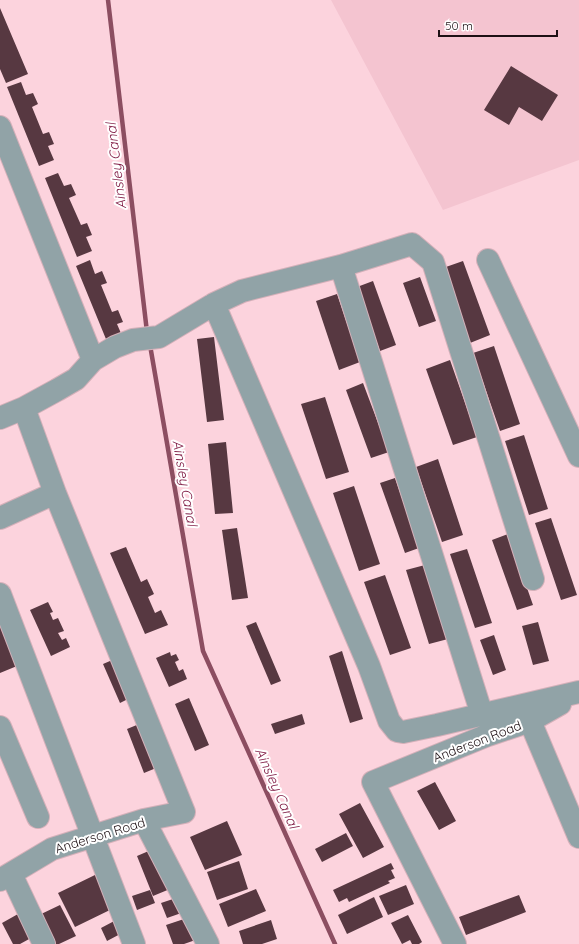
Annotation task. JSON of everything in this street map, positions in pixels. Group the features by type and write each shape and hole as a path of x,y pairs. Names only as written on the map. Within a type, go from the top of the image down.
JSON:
{"street":[{"path":"0,127 93,360"},
{"path":"0,418 24,408 76,379 93,360 115,347 133,340 159,337 214,304 242,291 342,266 412,244 433,262 533,579"},
{"path":"488,260 579,456"},
{"path":"342,266 482,715"},
{"path":"214,304 366,659 389,721 397,731 404,732 579,693"},
{"path":"0,518 55,493 24,408"},
{"name":"Anderson Road","path":"5,877 52,849 144,820 184,812 55,493"},
{"path":"0,594 134,944"},
{"name":"Anderson Road","path":"455,944 373,782 488,735 530,721 579,693"},
{"path":"530,721 579,837"},
{"path":"0,727 38,817"},
{"path":"144,820 208,944"},
{"path":"5,877 44,944"}],"shaded area":[{"path":"331,0 579,0 579,160 443,210"}],"building":[{"path":"0,8 28,74 6,83 0,69"},
{"path":"511,66 558,95 542,121 519,107 509,125 484,110"},
{"path":"21,82 26,95 33,93 38,104 32,107 43,134 49,132 54,144 48,146 54,160 39,166 7,87"},
{"path":"58,173 64,186 71,184 76,195 69,198 81,225 87,223 92,235 86,237 92,251 77,257 45,178"},
{"path":"90,260 95,274 102,271 107,283 101,285 112,312 118,310 123,322 117,324 123,338 108,344 76,266"},
{"path":"463,261 490,335 470,343 443,268"},
{"path":"420,277 436,321 419,327 403,283"},
{"path":"373,281 396,345 380,351 357,287"},
{"path":"337,294 360,362 339,370 316,301"},
{"path":"214,337 224,420 207,422 197,339"},
{"path":"494,346 520,424 500,431 473,353"},
{"path":"450,360 477,437 453,445 426,369"},
{"path":"363,383 389,452 371,458 346,390"},
{"path":"325,397 349,472 326,479 301,404"},
{"path":"524,435 548,509 529,515 505,441"},
{"path":"226,442 233,513 215,514 208,444"},
{"path":"438,459 463,535 442,542 416,467"},
{"path":"395,478 419,548 405,553 380,483"},
{"path":"354,486 380,564 359,571 333,493"},
{"path":"551,518 577,595 561,600 535,523"},
{"path":"237,528 248,598 232,600 222,530"},
{"path":"508,534 533,605 517,610 492,540"},
{"path":"126,547 141,582 147,579 154,594 148,597 155,613 161,610 168,625 145,634 110,553"},
{"path":"467,549 492,623 475,628 450,554"},
{"path":"425,565 448,639 429,644 406,570"},
{"path":"385,575 411,648 390,655 364,582"},
{"path":"48,602 53,612 50,613 53,620 58,618 64,631 58,633 62,640 66,638 70,647 51,656 30,610"},
{"path":"256,622 281,681 271,685 246,626"},
{"path":"538,622 549,661 533,665 522,626"},
{"path":"0,624 17,666 0,673"},
{"path":"494,635 506,670 493,675 480,640"},
{"path":"342,651 363,719 350,723 329,656"},
{"path":"170,652 171,656 176,654 179,660 175,662 179,671 183,669 187,679 169,687 156,658"},
{"path":"117,658 134,696 120,703 103,664"},
{"path":"189,698 209,745 195,751 175,704"},
{"path":"302,714 305,724 275,734 271,724"},
{"path":"144,722 161,766 144,773 127,729"},
{"path":"435,782 456,821 439,830 417,791"},
{"path":"360,803 384,847 363,858 339,814"},
{"path":"227,821 242,855 205,870 190,837"},
{"path":"346,833 353,846 322,862 315,849"},
{"path":"165,844 182,884 153,896 137,856"},
{"path":"239,861 248,889 217,900 207,872"},
{"path":"391,863 394,869 391,870 395,878 388,881 390,883 349,902 347,898 339,902 333,890"},
{"path":"97,874 114,908 75,927 58,893"},
{"path":"406,885 414,904 388,915 379,896"},
{"path":"256,889 266,911 228,927 219,904"},
{"path":"150,890 155,903 137,910 132,896"},
{"path":"185,895 190,910 167,918 161,903"},
{"path":"519,895 526,912 466,935 459,917"},
{"path":"374,897 383,917 347,934 338,915"},
{"path":"60,905 76,936 59,944 51,944 37,916"},
{"path":"18,914 31,938 20,944 13,944 2,923"},
{"path":"196,915 204,937 184,944 173,944 166,925"},
{"path":"408,915 422,942 419,944 412,944 410,940 402,944 391,923"},
{"path":"118,919 124,932 107,941 101,928"},
{"path":"271,920 277,939 262,944 243,944 239,931"}],"waterway":[{"name":"Ainsley Canal","path":"108,0 147,332"},
{"name":"Ainsley Canal","path":"150,345 203,651 335,944"}]}
